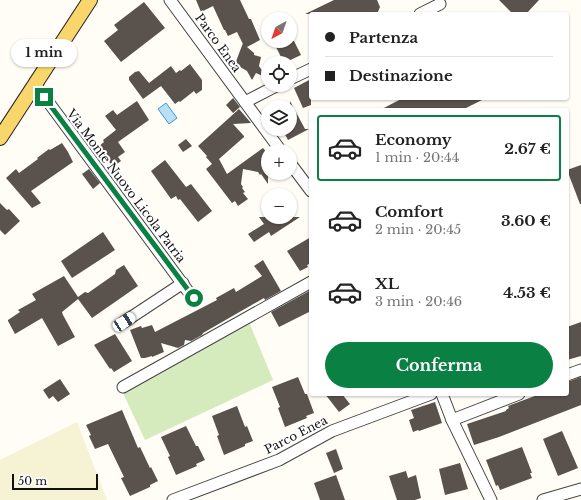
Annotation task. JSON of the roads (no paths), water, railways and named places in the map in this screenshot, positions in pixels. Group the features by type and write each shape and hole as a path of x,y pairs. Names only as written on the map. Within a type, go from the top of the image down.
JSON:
{"main road":[{"path":"0,138 90,0"}],"street":[{"path":"79,16 98,0"},
{"name":"Parco Enea","path":"170,0 276,144"},
{"path":"424,12 440,4"},
{"path":"297,75 309,69"},
{"name":"Via Monte Nuovo Licola Patria","path":"35,84 194,298"},
{"path":"245,102 264,92"},
{"path":"297,172 309,188"},
{"path":"124,322 182,283"},
{"path":"123,387 309,283"},
{"path":"569,374 581,370"},
{"name":"Parco Enea","path":"173,500 279,460 332,431 426,396"},
{"path":"443,396 452,420 491,500"},
{"path":"452,420 514,396"},
{"path":"543,500 581,489"}],"water":[{"path":"166,103 177,118 169,124 158,109"}]}
